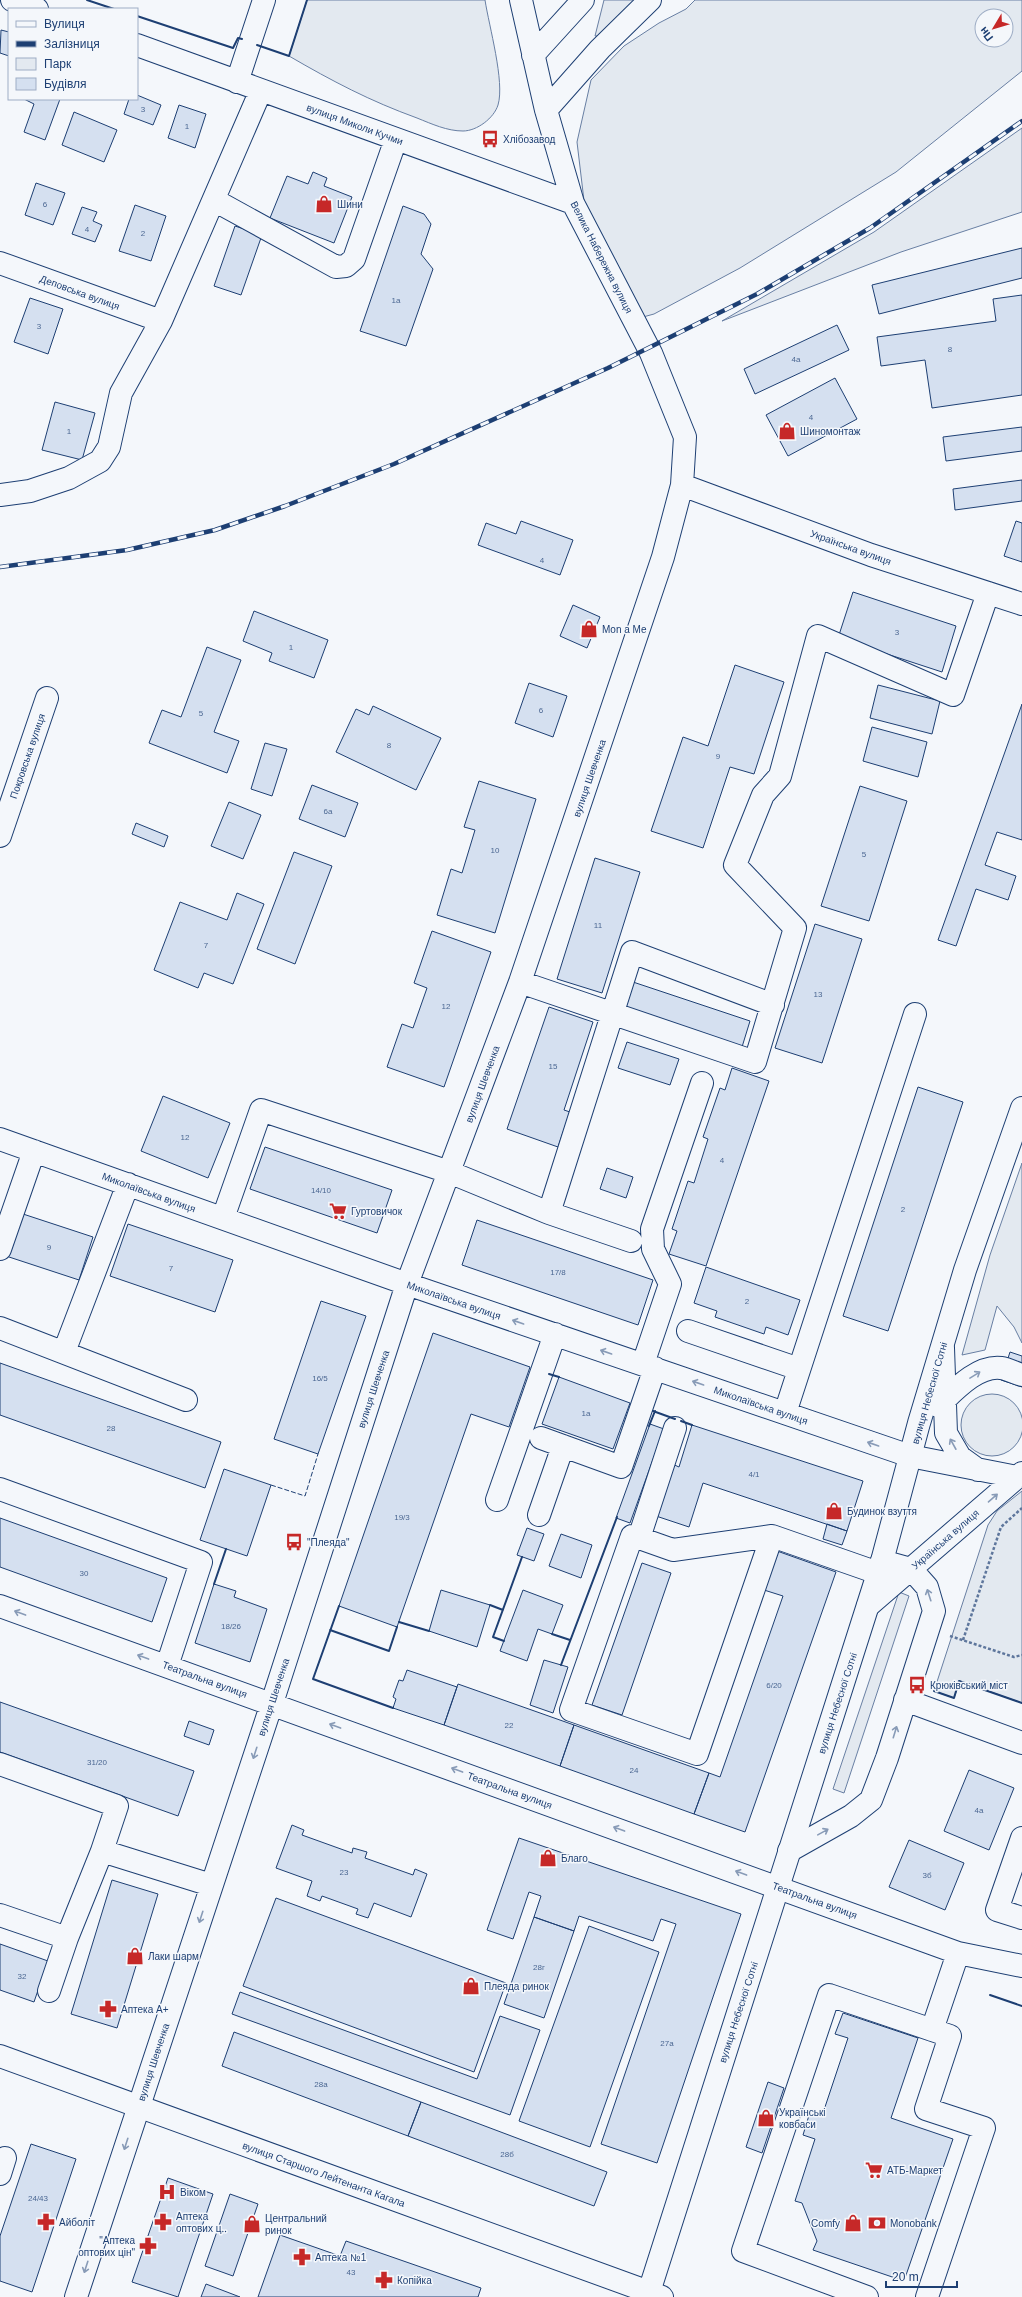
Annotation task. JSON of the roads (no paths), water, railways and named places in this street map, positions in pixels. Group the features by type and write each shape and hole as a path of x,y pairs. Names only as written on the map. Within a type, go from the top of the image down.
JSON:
{"main road":[{"path":"12,0 33,8"},
{"path":"237,82 264,0"},
{"name":"Велика Набережна вулиця","path":"521,0 546,110 573,203 651,353 685,437 682,486"},
{"path":"533,55 583,0"},
{"path":"546,110 600,49 650,0"},
{"name":"вулиця Миколи Кучми","path":"138,46 573,203"},
{"path":"0,495 30,491 69,478 100,461 109,447 121,393 161,321 261,90"},
{"path":"214,200 336,267 346,266 354,259 396,139"},
{"name":"Деповська вулиця","path":"0,263 161,321"},
{"name":"Українська вулиця","path":"682,486 871,554 1022,604"},
{"name":"вулиця Шевченка","path":"76,2297 272,1703 407,1284 520,982 663,557 682,486"},
{"path":"520,982 755,1062 774,1006 795,928 735,865 763,795 780,776 818,636 953,695 988,593"},
{"name":"Покровська вулиця","path":"0,836 47,698"},
{"path":"550,1213 632,952 774,1006"},
{"path":"784,1413 915,1014"},
{"path":"542,1438 620,1466 649,1366 670,1284 653,1249 652,1229 702,1083"},
{"name":"вулиця Небесної Сотні","path":"652,2295 777,1886 880,1567 919,1423 965,1270 1022,1108"},
{"path":"223,1218 261,1110 449,1172 550,1213 632,1242"},
{"name":"Миколаївська вулиця","path":"0,1139 407,1284 910,1456 980,1471 1020,1475"},
{"path":"0,1248 34,1151"},
{"path":"64,1352 128,1184"},
{"path":"0,1328 186,1400"},
{"path":"688,1330 799,1369"},
{"path":"497,1500 555,1334"},
{"path":"943,1345 946,1433 960,1457 980,1471"},
{"path":"919,1423 964,1382 982,1371 1000,1368 1022,1375"},
{"path":"639,1538 675,1428"},
{"path":"539,1515 563,1446"},
{"name":"Українська вулиця","path":"868,1606 1020,1475"},
{"path":"0,1489 202,1562 167,1666"},
{"path":"772,1536 697,1754 571,1710 632,1536 673,1550 772,1536 880,1567 910,1569 927,1588 934,1611 904,1700 887,1758 871,1800 851,1816 789,1851"},
{"name":"Театральна вулиця","path":"0,1606 272,1703 958,1953 1022,1966"},
{"path":"904,1700 1022,1743"},
{"path":"0,1764 117,1806 102,1850 67,1938 49,1991"},
{"path":"1022,1838 998,1910 1022,1918"},
{"path":"102,1850 211,1885"},
{"path":"0,1915 67,1938"},
{"path":"932,2030 958,1953"},
{"path":"867,2297 743,2251 829,1995 950,2036 926,2109 984,2128 927,2297"},
{"name":"вулиця Старшого Лейтенанта Кагала","path":"0,2056 652,2295"}],"railway":[{"path":"0,567 127,550 215,530 285,506 394,464 608,368 757,294 870,228 1022,121"}],"place":[{"name":"Хлібозавод","path":"490,139"},
{"name":"Шини","path":"324,204"},
{"name":"Шиномонтаж","path":"787,431"},
{"name":"Mon a Me","path":"589,629"},
{"name":"Гуртовичок","path":"338,1211"},
{"name":"Будинок взуття","path":"834,1511"},
{"name":"\"Плеяда\"","path":"294,1542"},
{"name":"Крюківський міст","path":"917,1685"},
{"name":"Благо","path":"548,1858"},
{"name":"Лаки шарм","path":"135,1956"},
{"name":"Плеяда ринок","path":"471,1986"},
{"name":"Аптека А+","path":"108,2009"},
{"name":"Українські ковбаси","path":"766,2118"},
{"name":"АТБ-Маркет","path":"874,2170"},
{"name":"Віком","path":"167,2192"},
{"name":"Айболіт","path":"46,2222"},
{"name":"Аптека оптових ц‥","path":"163,2222"},
{"name":"Comfy","path":"853,2223"},
{"name":"Monobank","path":"877,2223"},
{"name":"Центральний ринок","path":"252,2224"},
{"name":"\"Аптека оптових цін\"","path":"148,2246"},
{"name":"Аптека №1","path":"302,2257"},
{"name":"Копійка","path":"384,2280"}]}
